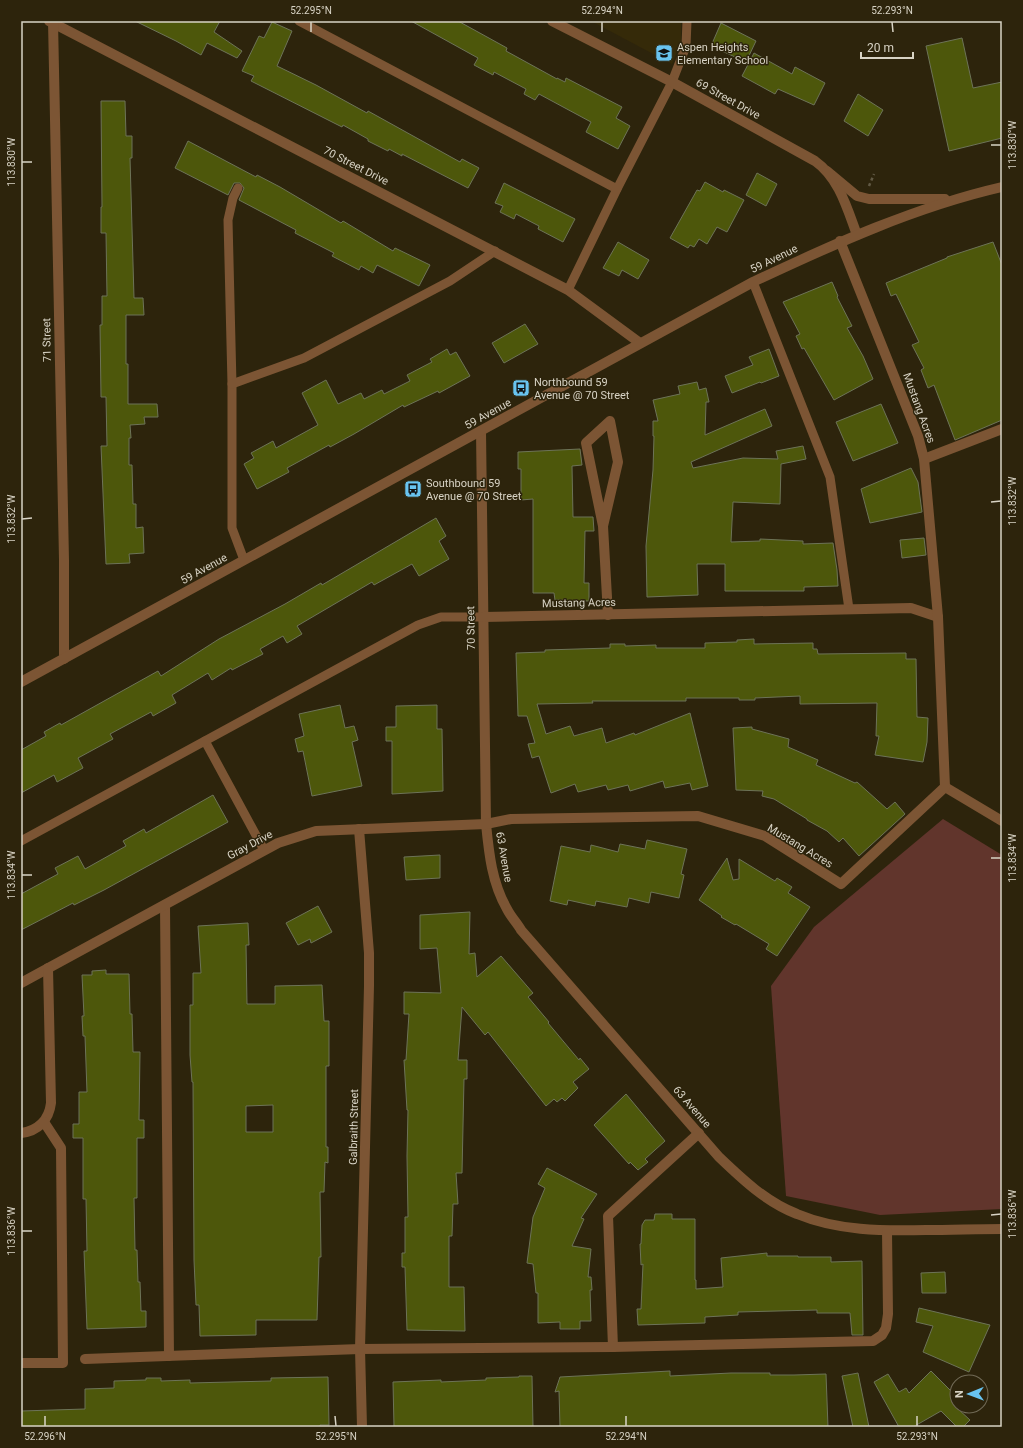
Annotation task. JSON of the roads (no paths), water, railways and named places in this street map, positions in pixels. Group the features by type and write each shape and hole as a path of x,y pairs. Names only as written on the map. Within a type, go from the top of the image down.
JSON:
{"street":[{"name":"69 Street Drive","path":"552,21 672,82 815,160 827,171 842,195 857,235"},
{"name":"70 Street Drive","path":"51,22 568,290 640,343"},
{"name":"71 Street","path":"51,22 64,560 64,659"},
{"path":"827,171 857,196 869,199 957,199"},
{"name":"59 Avenue","path":"21,682 753,282 840,241 926,208 1001,189"},
{"name":"Mustang Acres","path":"486,824 511,819 698,816 765,836 841,884 945,786 938,617 924,459 918,436 840,241"},
{"path":"603,526 618,462 610,421 586,443 603,526 608,615"},
{"path":"924,459 1002,429"},
{"name":"70 Street","path":"481,431 486,824"},
{"name":"Mustang Acres","path":"483,617 911,608 938,617"},
{"path":"945,786 1002,821"},
{"name":"Gray Drive","path":"21,983 278,843 316,831 486,824"},
{"name":"63 Avenue","path":"486,824 489,855 493,875 507,911 521,930 719,1157 742,1180 766,1198 796,1214 829,1224 858,1229 886,1231 1002,1229"},
{"name":"Galbraith Street","path":"359,829 369,953 360,1349 362,1427"},
{"path":"165,905 169,1356"},
{"path":"21,1133 31,1131 44,1122 50,1112 48,968"},
{"path":"21,1363 63,1363 61,1148 44,1122"},
{"path":"613,1347 608,1216 699,1133"},
{"path":"85,1358 360,1349 613,1347 873,1341 882,1335 886,1328 888,1314 886,1231"}],"lane":[{"path":"298,21 617,189"},
{"path":"568,290 617,189 672,82 686,46 687,21"},
{"path":"238,188 233,198 228,220 232,384 232,528 244,560"},
{"path":"232,384 304,358 450,281 495,252"},
{"path":"753,282 830,477 849,609"},
{"path":"21,841 418,625 441,618 483,617"},
{"path":"205,741 264,850"}],"place":[{"name":"Aspen Heights Elementary School","path":"664,53"},
{"name":"Northbound 59 Avenue @ 70 Street","path":"521,388"},
{"name":"Southbound 59 Avenue @ 70 Street","path":"413,489"}]}
